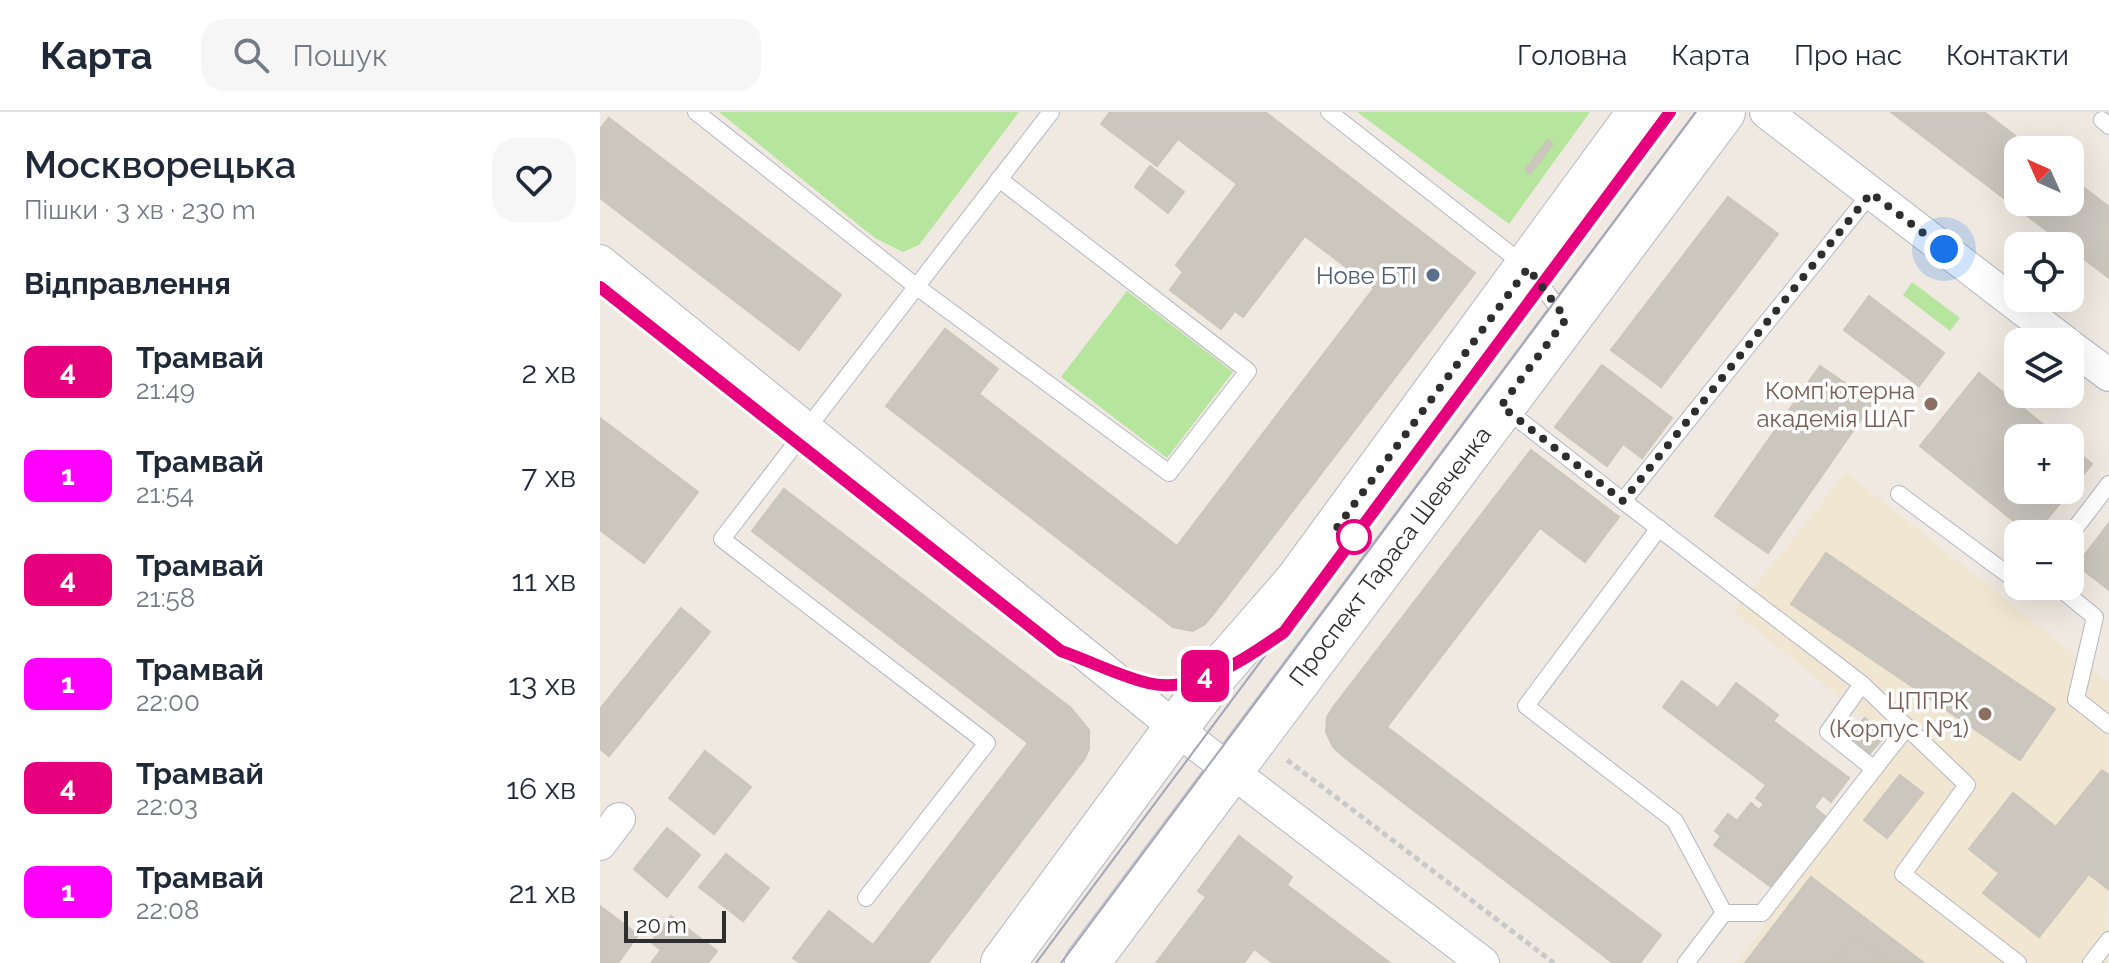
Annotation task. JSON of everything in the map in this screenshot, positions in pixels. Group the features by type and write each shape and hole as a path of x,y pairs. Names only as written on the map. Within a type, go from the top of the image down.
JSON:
{"main road":[{"path":"1003,963 1216,674 1297,581 1640,112"},
{"name":"Проспект Тараса Шевченка","path":"1087,963 1723,112"}],"street":[{"path":"1766,112 2047,328"},
{"path":"600,261 1231,772 1483,963"},
{"path":"2084,356 2109,375"}],"lane":[{"path":"696,112 917,287 1169,473 1248,371 999,179"},
{"path":"866,898 987,743 722,539 1051,112"},
{"path":"1329,112 1528,268 1566,319"},
{"path":"1623,501 1871,193"},
{"path":"1501,406 1862,684 1967,785 1903,874 2018,963"},
{"path":"2081,520 2109,484"},
{"path":"1899,494 2004,572"},
{"path":"1659,528 1526,706 1675,821 1724,913"},
{"path":"2074,600 2095,617 2076,699 2109,725"},
{"path":"1862,684 1828,732 1874,769"},
{"path":"1724,913 1762,913 1907,727"},
{"path":"1686,963 1724,913"},
{"path":"2091,963 2109,940"}],"path":[{"path":"1284,758 1554,963"}],"shaded area":[{"name":"ЦППРК (Корпус №1)","path":"1846,472 2109,682 2107,963 1736,963 1900,746 1734,612"}],"green space":[{"path":"719,112 1019,112 919,245 903,252 875,238"},
{"path":"1357,112 1590,112 1509,224"},
{"path":"1912,282 1960,318 1950,331 1903,295"},
{"path":"1127,291 1233,372 1167,458 1061,377"}],"building":[{"path":"1110,112 1265,112 1475,273 1215,612 1205,624 1193,631 1173,627 886,406 945,329 998,369 979,394 1177,546 1374,288 1305,236 1243,317 1235,311 1221,329 1170,290 1183,272 1176,265 1237,184 1178,139 1157,166 1101,124"},
{"path":"1891,112 1984,112 2016,136 2004,136 2004,198"},
{"path":"609,118 841,295 799,350 600,198 600,129"},
{"path":"1548,140 1553,144 1530,174 1525,170"},
{"path":"1150,166 1184,192 1168,213 1135,187"},
{"path":"2084,188 2109,207 2109,278 2084,259 2084,232 2049,232 2028,216 2084,216"},
{"path":"1728,197 1778,234 1661,387 1611,350"},
{"path":"1869,296 1944,353 1919,386 1844,330"},
{"path":"1602,365 1672,418 1642,458 1623,444 1607,466 1555,427"},
{"path":"1820,366 1873,402 1768,553 1715,516"},
{"path":"1979,373 2004,393 2004,408 2023,408 2043,424 2004,424 2004,504 2059,504 2046,520 2012,520 1920,446"},
{"path":"600,418 698,492 644,563 600,530"},
{"path":"1531,450 1619,517 1585,562 1540,528 1387,727 1661,935 1640,963 1613,963 1344,757 1333,747 1326,732 1327,717 1334,706"},
{"path":"2084,457 2092,464 2084,474"},
{"path":"784,489 1071,708 1089,730 1089,749 1085,758 928,963 800,963 793,958 829,911 873,945 1028,743 752,531"},
{"path":"2109,523 2109,590 2084,570 2084,556"},
{"path":"1826,553 2055,709 2020,760 1791,604"},
{"path":"681,608 710,632 609,756 600,749 600,709"},
{"path":"1682,681 1718,708 1736,683 1778,715 1773,721 1849,778 1831,802 1823,795 1814,807 1833,823 1778,892 1714,845 1721,836 1715,831 1728,814 1737,821 1751,803 1759,810 1764,804 1756,798 1766,785 1663,707"},
{"path":"1865,718 1884,737 1869,754 1848,734"},
{"path":"705,751 751,787 714,834 669,798"},
{"path":"2102,770 2109,775 2109,890 2089,874 2039,937 1983,893 1999,873 1969,849 2013,793 2056,827"},
{"path":"1900,775 1923,793 1887,838 1864,820"},
{"path":"667,828 700,855 667,897 634,869"},
{"path":"1239,836 1292,877 1287,885 1390,963 1273,963 1254,949 1244,963 1156,963 1206,897 1198,891"},
{"path":"726,854 769,888 743,921 699,887"},
{"path":"1811,877 1924,963 1891,963 1854,936 1834,963 1745,963"},
{"path":"600,906 638,935 618,963 600,963"},
{"path":"671,916 717,951 708,963 651,963 661,950 651,942"},
{"path":"1854,936 1891,963 1834,963"}],"tram line":[{"path":"1036,963 1670,112"},
{"name":"4","path":"600,287 1061,651 1151,684 1175,684 1232,667 1284,632 1670,112"},
{"path":"1061,963 1696,112"},
{"path":"600,287 1061,651 1128,678 1165,685 1212,675 1268,644"}],"place":[{"name":"Нове БТІ","path":"1433,275"},
{"name":"Комп'ютерна академія ШАГ","path":"1931,404"},
{"name":"ЦППРК (Корпус №1)","path":"1985,714"}],"route":[{"path":"1354,537 1333,533 1528,268 1566,319 1501,406 1623,501 1678,428 1801,283 1871,193 1944,249"}]}
